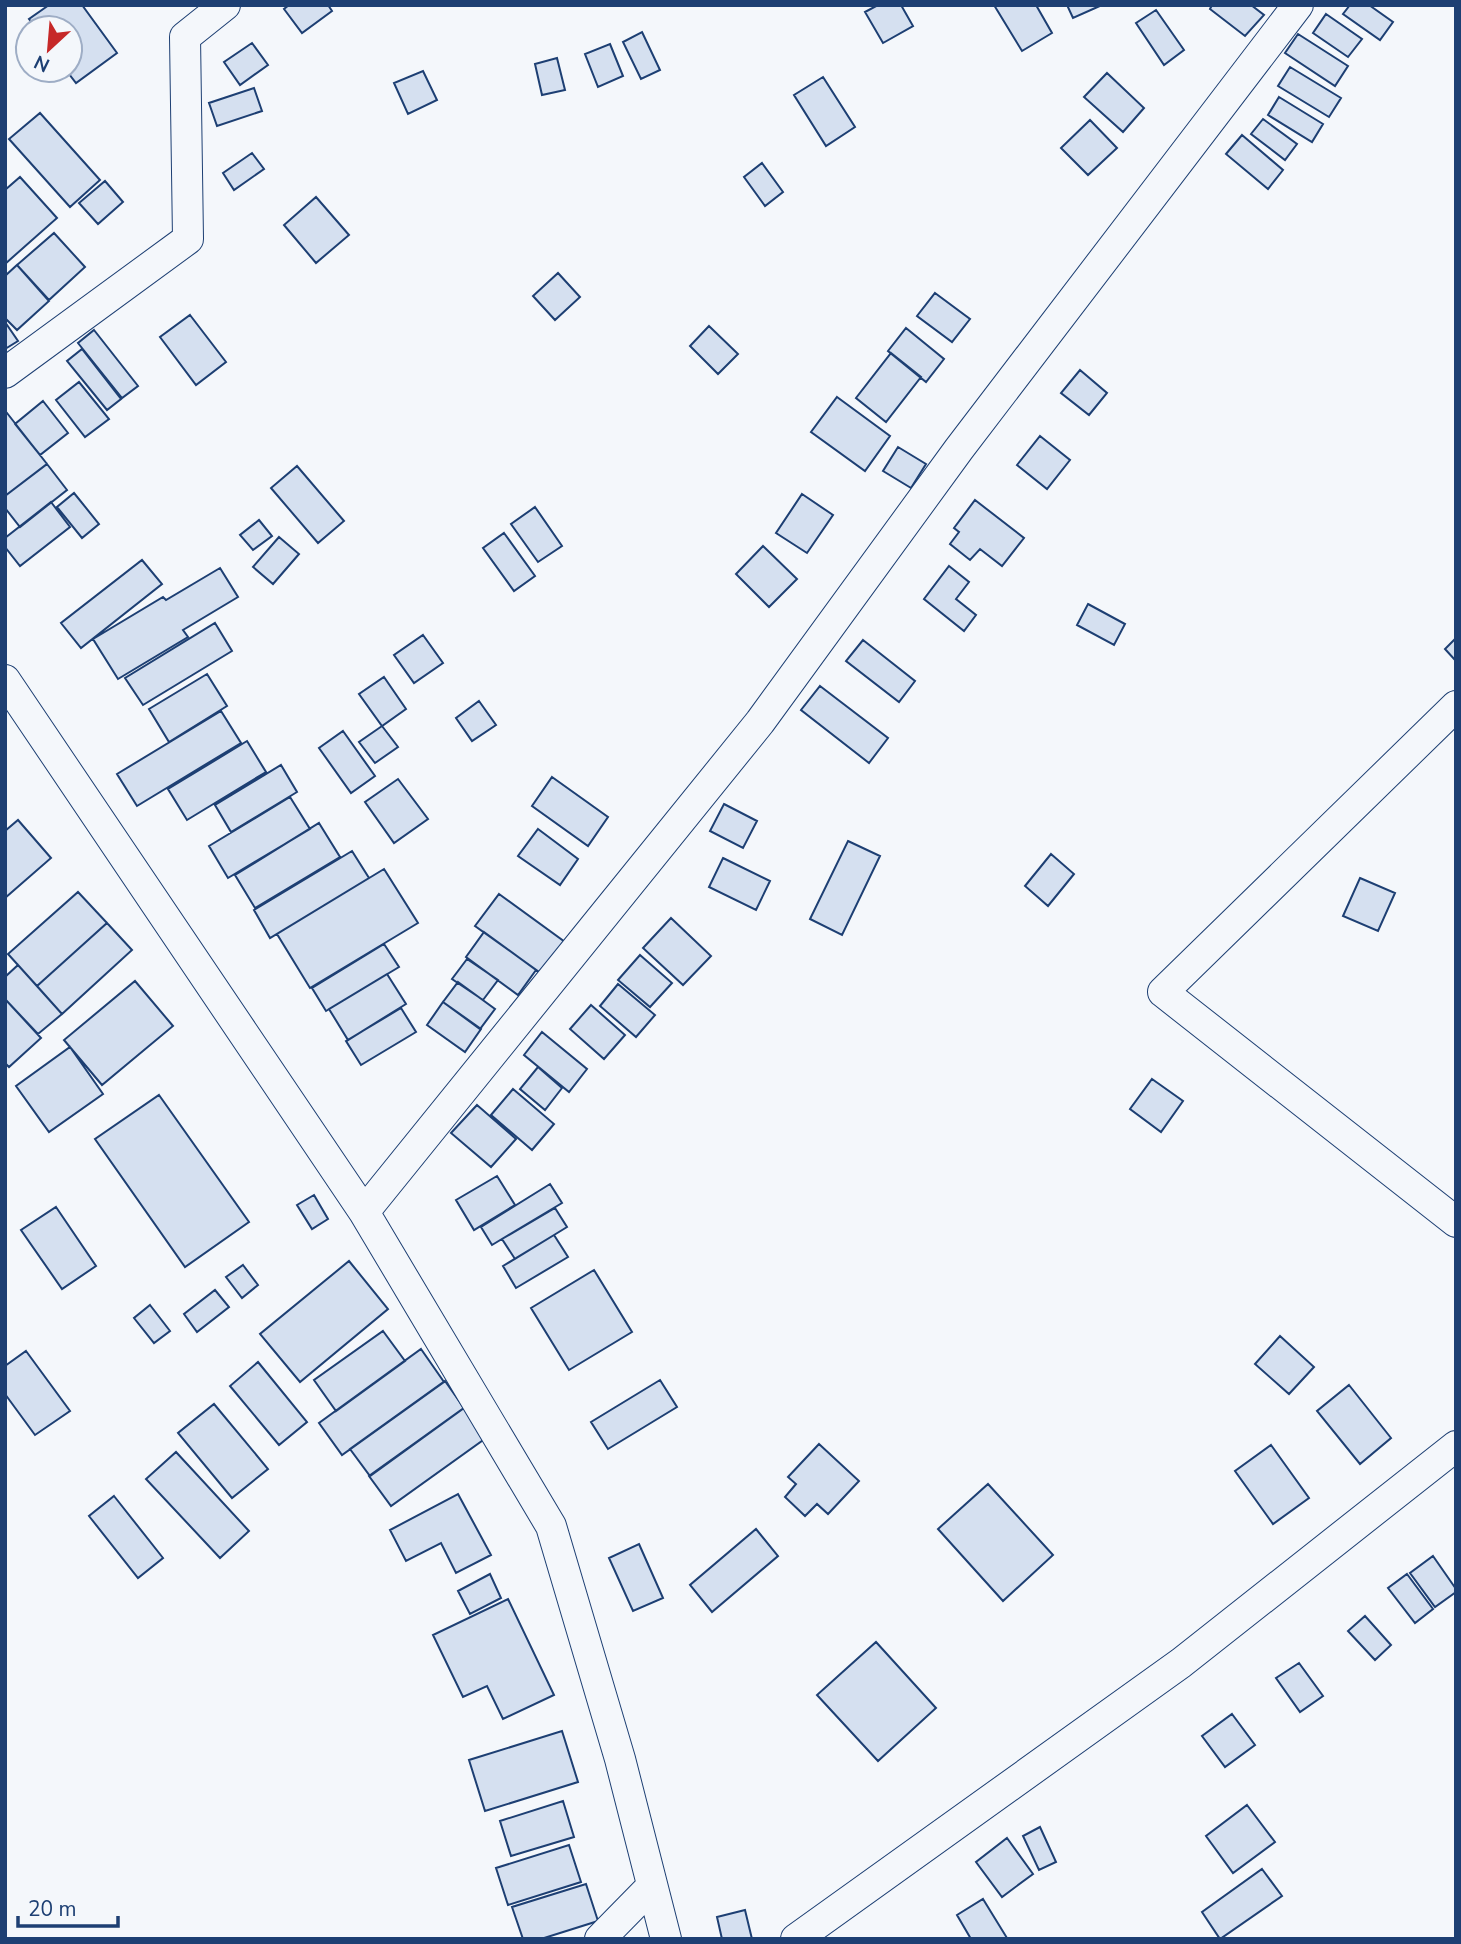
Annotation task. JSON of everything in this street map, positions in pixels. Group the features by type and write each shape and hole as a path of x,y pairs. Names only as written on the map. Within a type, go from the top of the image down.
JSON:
{"street":[{"path":"5,373 188,239 185,37 225,5"},
{"path":"364,1212 760,722 959,449 1298,5"},
{"path":"5,680 364,1212 551,1526 620,1759 666,1939"},
{"path":"1456,706 1163,992 1456,1222"},
{"path":"796,1939 1181,1663 1456,1447"},
{"path":"600,1939 652,1886"}],"building":[{"path":"49,5 82,5 117,53 84,77 84,14 36,14"},
{"path":"289,5 328,5 332,11 302,33 284,9"},
{"path":"878,5 901,5 913,26 883,43 865,12"},
{"path":"994,5 1036,5 1052,33 1022,51"},
{"path":"1067,5 1102,5 1073,18"},
{"path":"1212,5 1251,5 1264,15 1245,36 1210,9"},
{"path":"1350,5 1369,5 1393,22 1380,40 1343,14"},
{"path":"1156,10 1184,50 1164,65 1136,23"},
{"path":"1326,14 1362,39 1348,57 1313,33"},
{"path":"642,32 660,70 641,79 623,42"},
{"path":"1298,34 1348,66 1335,86 1285,53"},
{"path":"252,43 268,65 240,85 224,62"},
{"path":"610,44 623,76 598,87 585,54"},
{"path":"557,58 565,90 542,95 535,64"},
{"path":"1290,67 1341,98 1329,117 1278,86"},
{"path":"423,71 437,100 408,114 394,83"},
{"path":"1107,73 1144,108 1123,132 1084,97"},
{"path":"823,77 855,127 826,146 794,95"},
{"path":"254,88 262,111 217,126 209,103"},
{"path":"1279,97 1323,124 1312,142 1268,115"},
{"path":"40,113 100,180 70,207 9,139"},
{"path":"1263,119 1297,144 1285,160 1251,134"},
{"path":"1090,120 1117,148 1088,175 1061,148"},
{"path":"1242,135 1283,170 1268,189 1226,154"},
{"path":"252,153 264,169 234,190 223,173"},
{"path":"762,163 783,192 765,206 744,177"},
{"path":"20,177 57,218 5,264 5,190"},
{"path":"105,181 123,202 98,224 79,203"},
{"path":"316,197 349,235 316,263 284,225"},
{"path":"54,233 85,267 49,300 17,265"},
{"path":"17,265 49,301 17,330 5,318 5,276"},
{"path":"558,273 580,297 555,320 533,296"},
{"path":"935,293 970,319 952,342 917,316"},
{"path":"190,315 226,362 196,385 160,337"},
{"path":"5,322 18,341 5,349"},
{"path":"709,326 738,354 718,374 690,346"},
{"path":"906,328 944,359 926,382 888,351"},
{"path":"94,330 138,386 122,398 78,343"},
{"path":"82,349 121,399 107,410 67,361"},
{"path":"891,353 921,377 886,422 856,398"},
{"path":"1080,370 1107,393 1089,415 1061,393"},
{"path":"79,382 109,419 85,437 56,400"},
{"path":"837,397 890,436 865,471 811,432"},
{"path":"43,401 68,433 40,455 15,424"},
{"path":"7,413 47,464 5,496 5,414"},
{"path":"1040,436 1070,460 1047,489 1017,465"},
{"path":"898,447 926,464 911,488 883,471"},
{"path":"47,464 67,490 20,527 5,508 5,496"},
{"path":"297,466 344,521 318,543 271,488"},
{"path":"74,493 99,524 82,538 57,507"},
{"path":"802,494 833,515 807,553 776,533"},
{"path":"975,500 1024,538 1002,566 980,549 970,560 950,544 959,532 954,528"},
{"path":"51,502 70,527 20,566 5,547 5,538"},
{"path":"535,507 562,546 538,562 511,524"},
{"path":"259,520 272,536 253,550 240,535"},
{"path":"504,533 535,576 514,591 483,548"},
{"path":"279,537 299,554 273,584 253,567"},
{"path":"763,546 797,579 769,607 736,574"},
{"path":"142,560 162,584 81,648 61,623"},
{"path":"949,566 969,582 956,599 976,615 964,631 924,599"},
{"path":"220,568 238,597 183,630 188,637 118,679 93,639 163,597 166,600"},
{"path":"1088,604 1125,624 1114,645 1077,625"},
{"path":"215,623 232,651 143,705 125,678"},
{"path":"423,635 443,663 414,683 394,655"},
{"path":"1456,638 1456,659 1455,660 1445,649"},
{"path":"863,640 915,681 899,702 846,661"},
{"path":"207,674 227,706 169,742 149,709"},
{"path":"384,677 406,709 382,726 359,694"},
{"path":"820,686 888,738 869,763 801,710"},
{"path":"479,701 496,725 472,741 456,718"},
{"path":"221,711 241,743 137,806 117,774"},
{"path":"382,726 398,747 375,763 359,742"},
{"path":"343,731 375,776 351,793 319,748"},
{"path":"247,741 266,772 187,820 168,789"},
{"path":"281,765 297,792 231,832 215,805"},
{"path":"552,777 608,817 588,846 532,806"},
{"path":"398,779 428,819 394,843 365,802"},
{"path":"290,797 310,829 228,878 209,846"},
{"path":"724,804 757,821 743,848 710,831"},
{"path":"18,820 51,858 5,898 5,831"},
{"path":"319,823 340,857 255,908 235,875"},
{"path":"538,829 578,859 560,885 518,856"},
{"path":"848,841 880,856 842,935 810,919"},
{"path":"352,851 369,878 270,938 254,910"},
{"path":"1051,854 1074,874 1048,906 1025,886"},
{"path":"723,858 770,881 756,910 709,887"},
{"path":"384,869 418,923 310,988 277,934"},
{"path":"1360,878 1395,893 1378,931 1343,916"},
{"path":"78,892 107,923 37,986 8,954"},
{"path":"499,894 565,942 542,974 475,926"},
{"path":"671,918 711,956 683,985 643,948"},
{"path":"107,923 132,950 62,1014 37,986"},
{"path":"484,932 536,970 518,995 466,957"},
{"path":"384,944 399,967 326,1011 312,988"},
{"path":"640,955 672,983 650,1007 618,980"},
{"path":"467,959 498,980 483,1000 452,979"},
{"path":"18,965 62,1014 38,1034 5,999 5,977"},
{"path":"387,974 406,1004 348,1040 329,1009"},
{"path":"135,981 173,1026 102,1085 64,1040"},
{"path":"458,982 495,1009 480,1029 443,1002"},
{"path":"618,984 655,1015 636,1037 600,1006"},
{"path":"5,999 41,1038 9,1067 5,1063"},
{"path":"443,1002 481,1029 465,1052 427,1025"},
{"path":"591,1005 625,1035 604,1059 570,1029"},
{"path":"401,1008 416,1032 361,1065 346,1041"},
{"path":"542,1032 587,1069 569,1092 524,1055"},
{"path":"70,1047 103,1094 49,1132 16,1086"},
{"path":"538,1067 562,1088 545,1110 520,1089"},
{"path":"1152,1079 1183,1101 1161,1132 1130,1109"},
{"path":"513,1089 554,1124 532,1150 491,1115"},
{"path":"159,1095 249,1222 185,1267 95,1139"},
{"path":"477,1105 516,1139 491,1167 451,1133"},
{"path":"497,1176 515,1205 474,1230 456,1200"},
{"path":"550,1184 562,1203 492,1245 481,1227"},
{"path":"314,1195 328,1219 312,1229 297,1205"},
{"path":"56,1207 96,1266 62,1289 21,1230"},
{"path":"555,1208 567,1227 515,1259 502,1239"},
{"path":"554,1235 568,1257 516,1288 503,1266"},
{"path":"349,1261 388,1309 300,1382 260,1334"},
{"path":"243,1265 258,1285 242,1298 226,1277"},
{"path":"594,1270 632,1332 569,1370 531,1308"},
{"path":"215,1290 229,1307 197,1332 184,1314"},
{"path":"150,1305 170,1331 154,1343 134,1318"},
{"path":"383,1331 405,1361 336,1411 314,1380"},
{"path":"1280,1336 1314,1367 1289,1394 1255,1364"},
{"path":"421,1349 444,1382 342,1455 319,1423"},
{"path":"26,1351 70,1411 35,1435 5,1394 5,1366"},
{"path":"258,1362 307,1422 279,1445 230,1386"},
{"path":"660,1380 677,1407 608,1449 591,1422"},
{"path":"445,1381 464,1408 370,1476 350,1449"},
{"path":"1349,1385 1391,1438 1360,1464 1317,1411"},
{"path":"214,1404 268,1469 232,1498 178,1433"},
{"path":"464,1408 486,1438 391,1506 369,1476"},
{"path":"819,1444 859,1481 828,1514 817,1504 805,1516 785,1497 796,1484 788,1477"},
{"path":"1271,1445 1309,1498 1273,1524 1235,1471"},
{"path":"176,1452 249,1531 220,1558 146,1479"},
{"path":"988,1484 1053,1555 1003,1601 938,1529"},
{"path":"458,1494 491,1555 456,1573 441,1543 406,1561 390,1530"},
{"path":"114,1496 163,1558 138,1578 89,1516"},
{"path":"756,1529 778,1556 712,1612 690,1585"},
{"path":"639,1544 663,1598 633,1611 609,1558"},
{"path":"1433,1556 1456,1589 1456,1592 1435,1607 1410,1573"},
{"path":"490,1574 501,1598 470,1614 458,1591"},
{"path":"1407,1574 1433,1609 1415,1623 1388,1588"},
{"path":"508,1599 554,1695 503,1719 487,1686 463,1697 433,1635"},
{"path":"1365,1616 1391,1645 1375,1660 1348,1631"},
{"path":"876,1642 936,1708 878,1761 817,1695"},
{"path":"1299,1663 1323,1696 1300,1712 1276,1678"},
{"path":"1232,1714 1255,1745 1225,1767 1202,1736"},
{"path":"562,1731 578,1782 485,1811 469,1760"},
{"path":"563,1801 574,1837 511,1856 500,1821"},
{"path":"1247,1805 1275,1842 1233,1873 1206,1836"},
{"path":"1040,1827 1056,1862 1039,1870 1023,1836"},
{"path":"1007,1838 1033,1874 1002,1897 976,1862"},
{"path":"569,1845 581,1882 508,1905 496,1868"},
{"path":"1262,1869 1282,1896 1220,1939 1202,1912"},
{"path":"586,1884 598,1921 541,1939 523,1939 512,1907"},
{"path":"983,1899 1007,1938 971,1939 957,1915"},
{"path":"745,1910 752,1939 722,1939 717,1917"}]}
